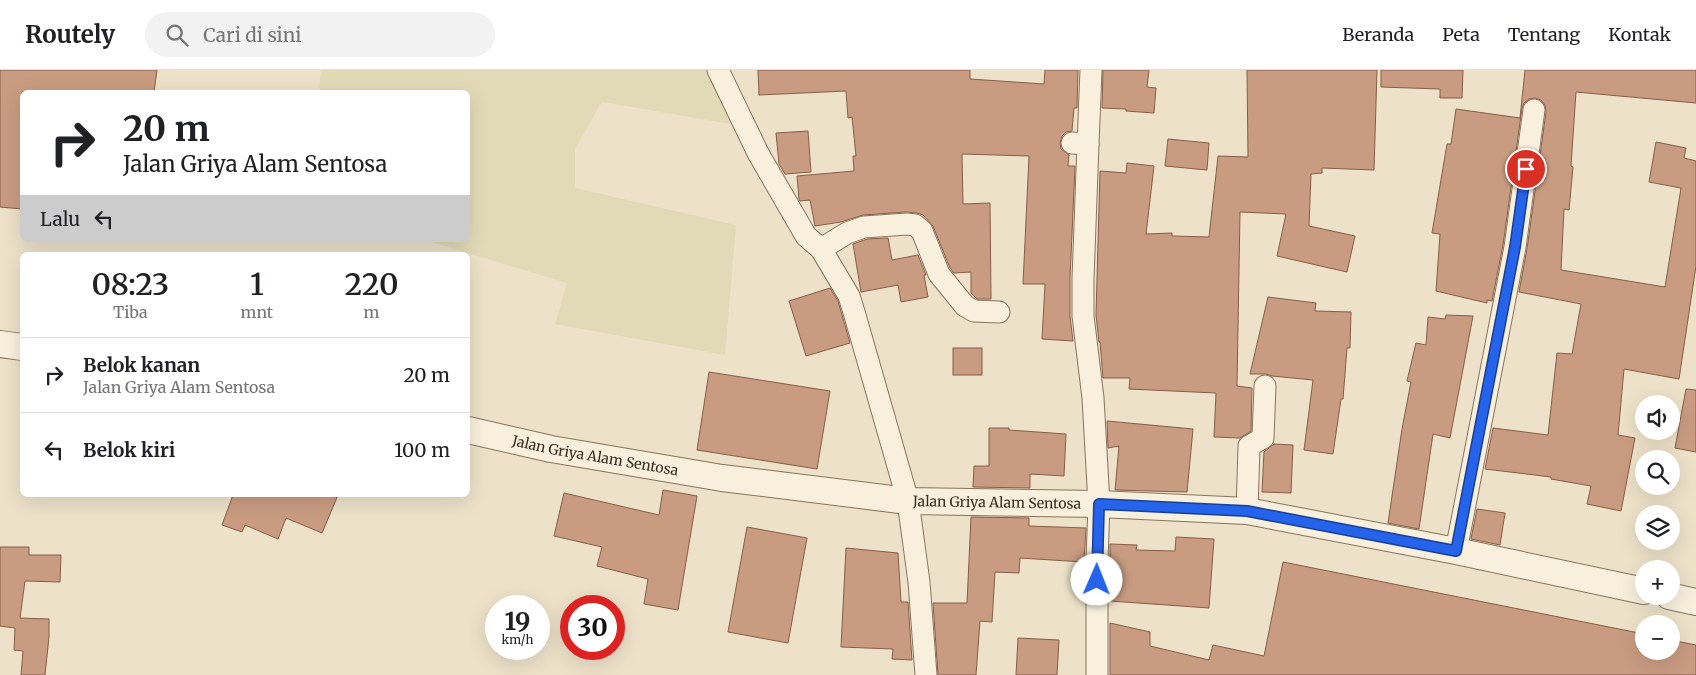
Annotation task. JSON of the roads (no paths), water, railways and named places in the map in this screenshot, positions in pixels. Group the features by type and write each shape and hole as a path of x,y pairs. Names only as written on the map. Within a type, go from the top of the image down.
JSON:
{"street":[{"path":"718,70 758,153 806,236 821,249 849,296 908,501 919,582 926,675"},
{"path":"1091,70 1080,144 1083,316 1093,398 1099,504 1097,675"},
{"path":"1456,551 1515,247 1534,110"},
{"path":"821,249 847,233 864,227 915,225 922,232 939,274 965,306 974,311 998,312"},
{"path":"0,344 20,347"},
{"path":"1247,511 1249,446 1262,438 1265,386"},
{"name":"Jalan Griya Alam Sentosa","path":"470,430 551,450 722,478 908,501 1099,504 1247,511 1456,551 1635,589"},
{"path":"1680,598 1696,602"}]}
